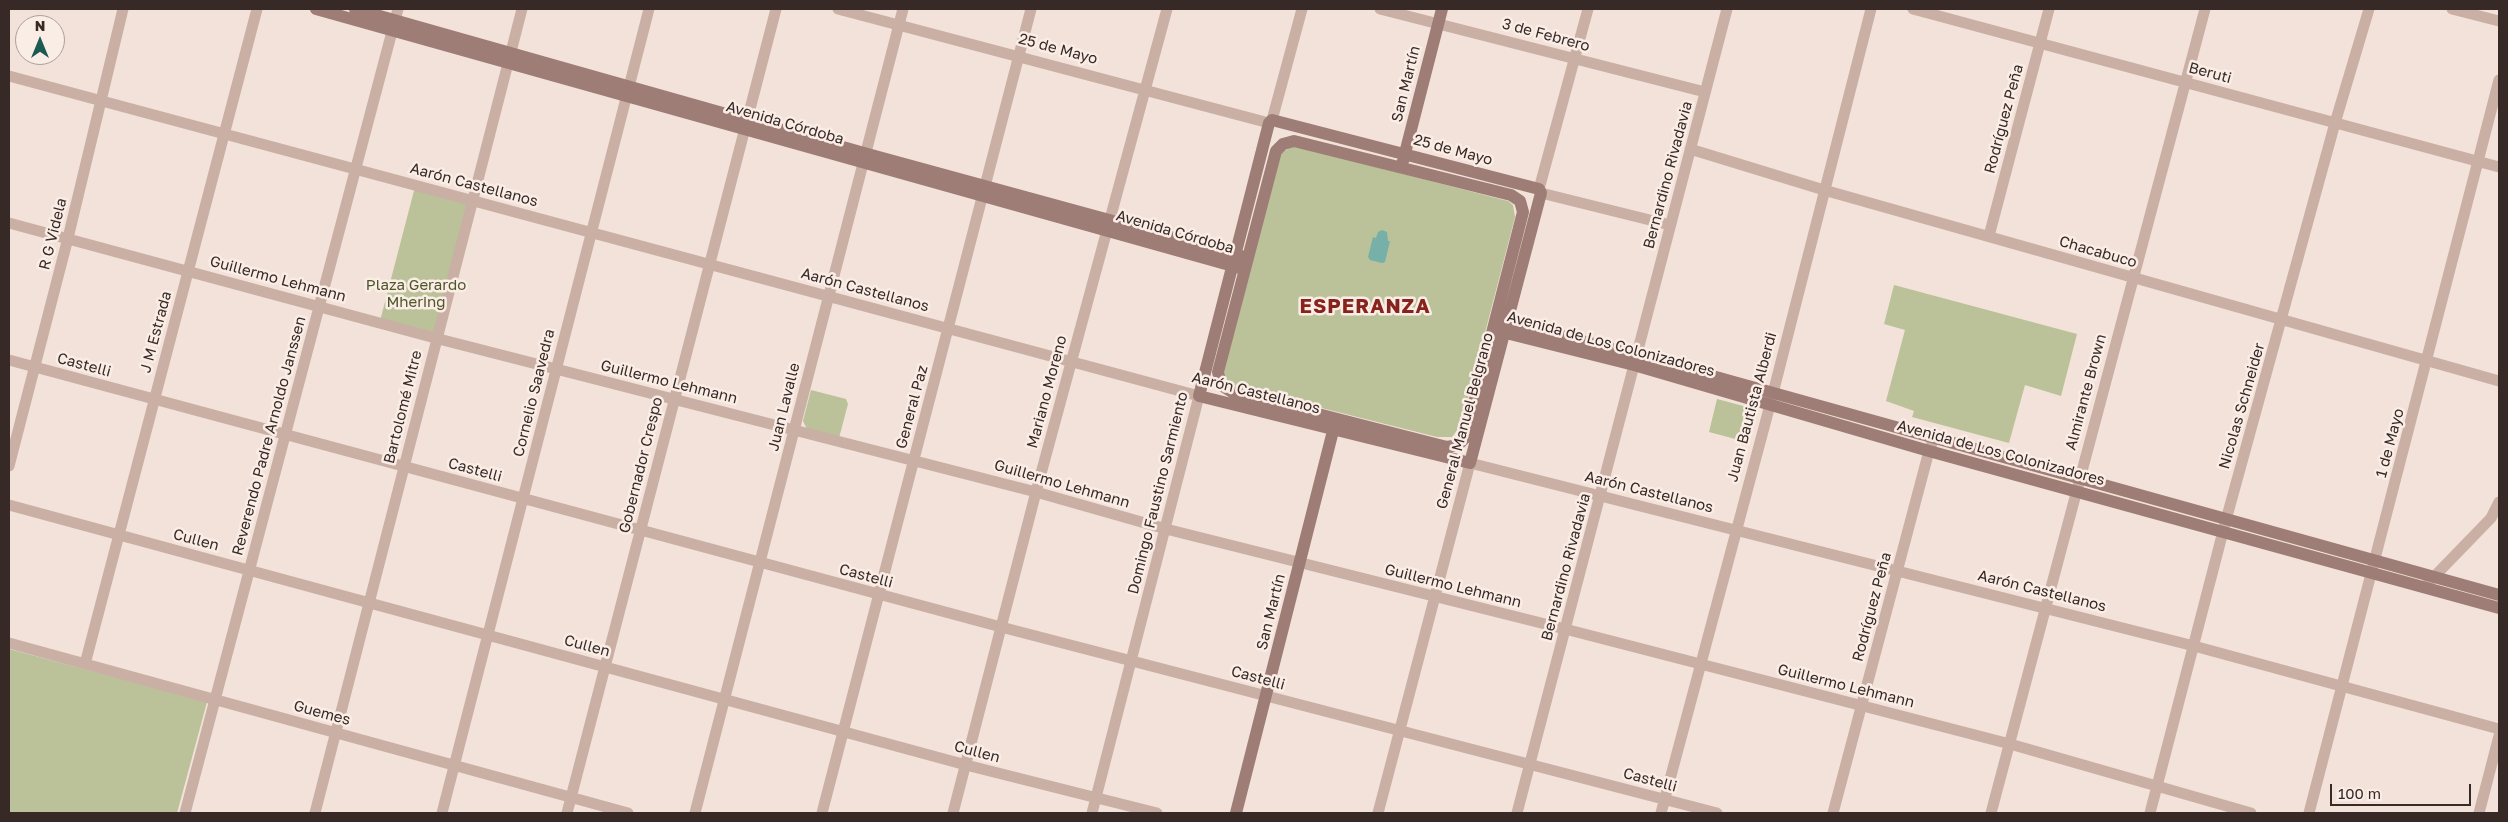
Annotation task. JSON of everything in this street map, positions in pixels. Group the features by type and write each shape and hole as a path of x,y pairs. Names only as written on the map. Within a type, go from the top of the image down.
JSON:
{"main road":[{"name":"Avenida Córdoba","path":"316,9 395,20"},
{"name":"Avenida Córdoba","path":"356,9 510,57 628,91 1247,263"},
{"name":"San Martín","path":"1404,161 1442,9"},
{"name":"25 de Mayo","path":"1270,122 1404,161 1511,195 1522,207"},
{"name":"Domingo Faustino Sarmiento","path":"1199,396 1270,122"},
{"name":"25 de Mayo","path":"1247,263 1276,151 1283,144 1294,141 1404,161 1540,191"},
{"name":"General Manuel Belgrano","path":"1447,447 1458,445 1465,438 1501,326 1540,191"},
{"name":"General Manuel Belgrano","path":"1470,463 1501,326 1523,212 1522,207"},
{"name":"Aarón Castellanos","path":"1247,263 1218,372 1221,385 1232,392 1335,425 1470,463"},
{"name":"Avenida de Los Colonizadores","path":"1501,326 1635,360 1771,399 1929,450 2078,485 2374,566 2433,577 2499,595"},
{"name":"Aarón Castellanos","path":"1199,396 1447,447"},
{"name":"Avenida de Los Colonizadores","path":"1771,399 1934,438 2078,485"},
{"name":"San Martín","path":"1236,813 1335,425"},
{"name":"Avenida de Los Colonizadores","path":"2374,566 2423,587 2499,608"}],"street":[{"name":"R G Videla","path":"9,466 68,238 123,9"},
{"name":"J M Estrada","path":"85,664 257,9"},
{"name":"Bartolomé Mitre","path":"315,813 435,338 522,9"},
{"name":"Cornelio Saavedra","path":"442,813 649,9"},
{"name":"Gobernador Crespo","path":"567,813 776,9"},
{"name":"25 de Mayo","path":"838,9 1270,122"},
{"name":"Juan Lavalle","path":"695,813 863,157 903,9"},
{"name":"General Paz","path":"822,813 1032,9"},
{"name":"Mariano Moreno","path":"953,813 1107,225 1167,9"},
{"name":"Domingo Faustino Sarmiento","path":"1270,122 1302,9"},
{"name":"3 de Febrero","path":"1380,9 1705,92"},
{"name":"General Manuel Belgrano","path":"1540,191 1588,9"},
{"name":"Bernardino Rivadavia","path":"1517,813 1727,9"},
{"name":"Juan Bautista Alberdi","path":"1661,813 1771,399 1871,9"},
{"name":"Beruti","path":"1913,9 2499,167"},
{"name":"Rodríguez Peña","path":"1989,236 2048,9"},
{"name":"Almirante Brown","path":"1991,813 2205,9"},
{"name":"Nicolas Schneider","path":"2150,813 2225,525 2335,123 2369,9"},
{"path":"2452,9 2499,20"},
{"name":"Reverendo Padre Arnoldo Janssen","path":"185,813 395,20"},
{"name":"Aarón Castellanos","path":"9,76 101,99 355,170 1199,396"},
{"name":"1 de Mayo","path":"2309,813 2499,80"},
{"name":"Chacabuco","path":"1690,149 1824,190 2428,359 2499,381"},
{"name":"25 de Mayo","path":"1540,191 1670,225"},
{"name":"Guillermo Lehmann","path":"9,223 435,338 1036,492 1166,529 1565,629 2010,744 2251,813"},
{"name":"Castelli","path":"9,360 1001,627 1718,813"},
{"name":"Domingo Faustino Sarmiento","path":"1092,813 1199,396"},
{"name":"Rodríguez Peña","path":"1833,813 1896,571 1929,450 1934,438"},
{"name":"Aarón Castellanos","path":"1470,463 2194,646 2499,729"},
{"name":"General Manuel Belgrano","path":"1378,813 1470,463"},
{"path":"2423,587 2491,518 2499,502"},
{"name":"Cullen","path":"9,506 369,601 966,765 1157,813"},
{"name":"Guemes","path":"9,643 628,813"},
{"path":"2479,813 2499,736"}],"green space":[{"path":"1291,147 1298,147 1508,201 1513,205 1515,217 1461,425 1452,437 1437,437 1234,386 1225,378 1224,372 1279,154"},
{"name":"Plaza Gerardo Mhering","path":"415,187 469,202 435,337 380,321"},
{"path":"1894,285 2077,334 2061,396 2025,385 2009,443 1912,417 1914,411 1886,401 1905,330 1884,324"},
{"path":"811,390 846,399 848,404 839,438 807,429 803,421"},
{"path":"1717,399 1747,407 1751,411 1743,441 1709,432"},
{"path":"9,649 207,702 177,813 9,813"}],"water":[{"path":"1382,230 1387,232 1388,241 1390,241 1385,262 1382,263 1370,260 1368,257 1373,237 1376,238 1378,232"}],"district":[{"name":"ESPERANZA","path":"1365,307"}]}
